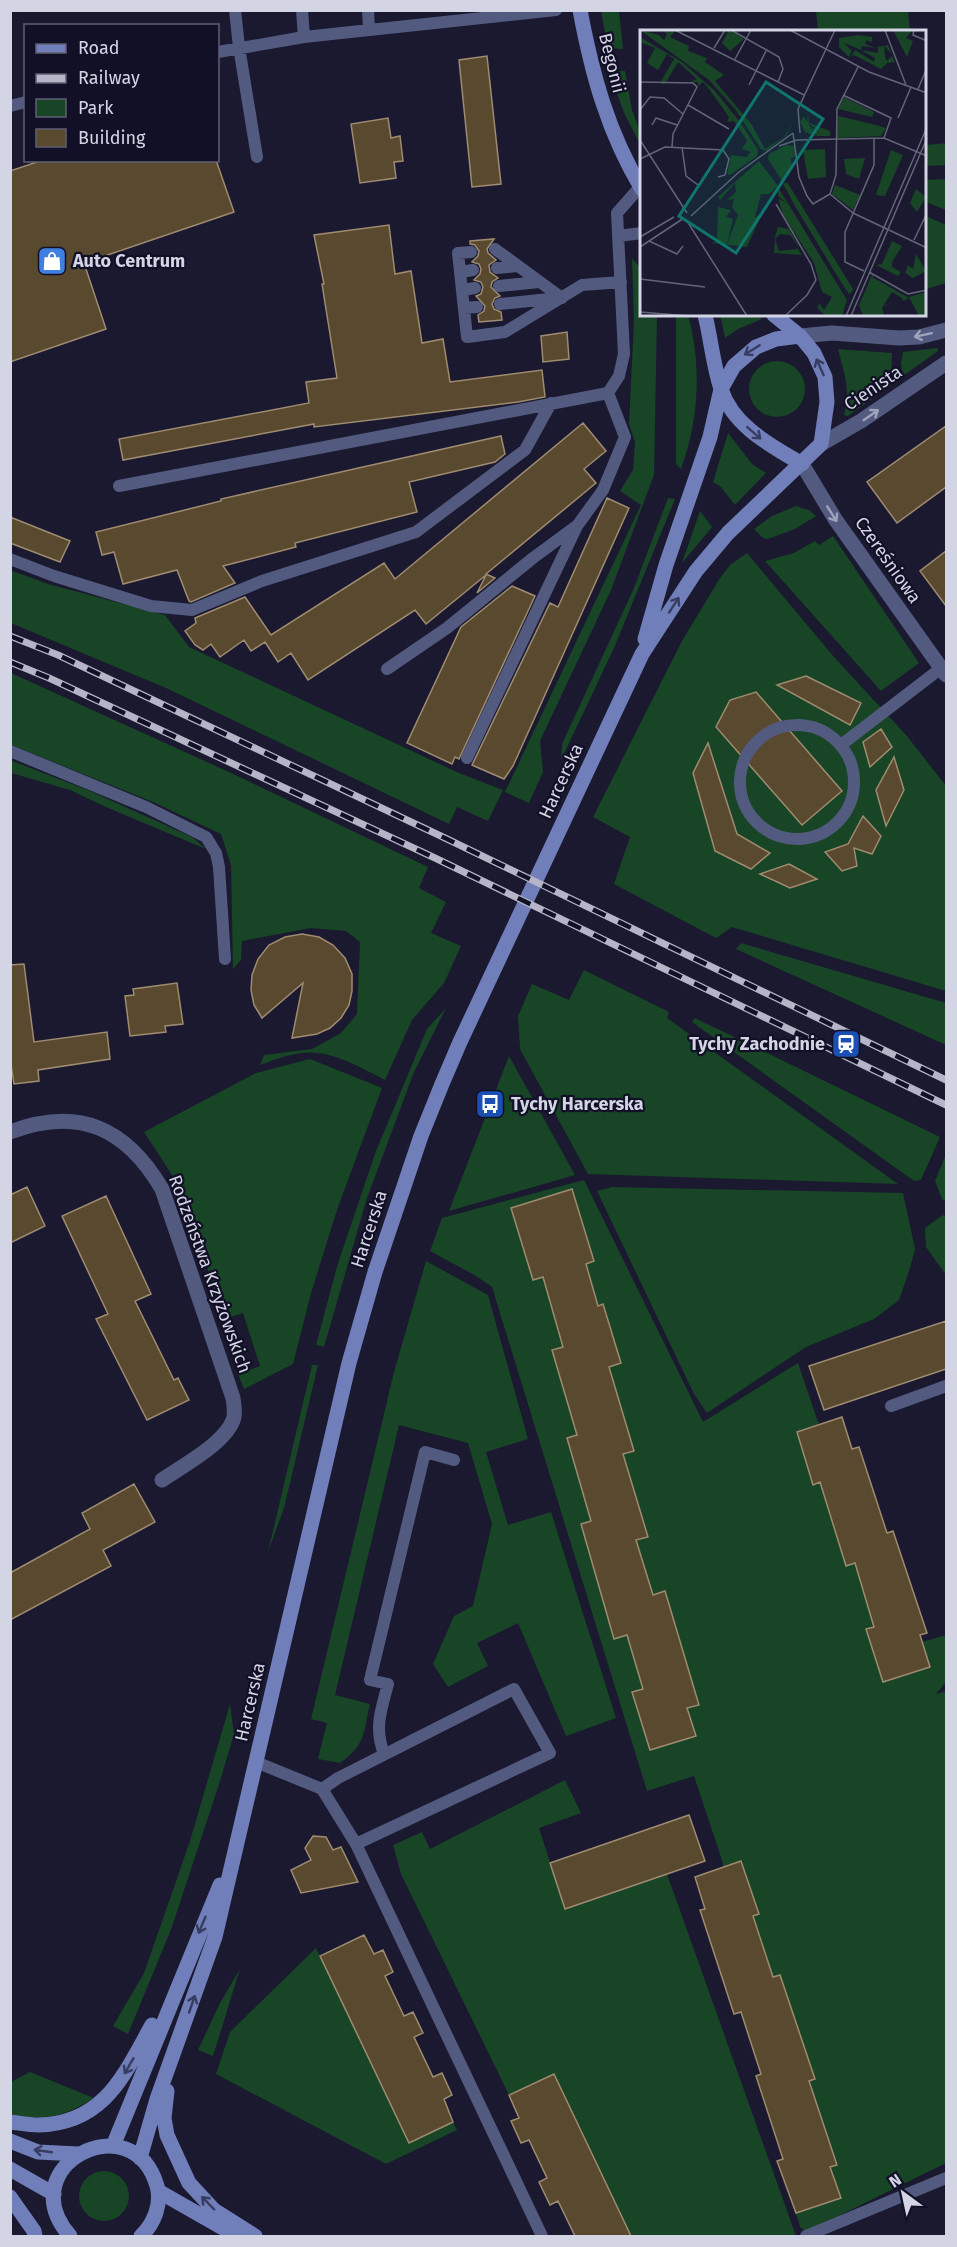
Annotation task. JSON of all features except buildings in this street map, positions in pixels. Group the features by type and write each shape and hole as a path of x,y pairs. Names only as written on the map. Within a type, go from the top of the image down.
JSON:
{"street":[{"name":"Begonii","path":"580,10 591,66 602,103 640,186"},
{"path":"705,316 721,389 730,408 756,436 802,464 821,444 827,402 825,377 814,353 800,336 775,316"},
{"name":"Cienista","path":"800,336 832,333 899,338 919,337 946,330"},
{"path":"721,389 734,366 756,347 776,339 800,336"},
{"name":"Cienista","path":"821,444 861,422 946,363"},
{"name":"Harcerska","path":"642,654 666,565 710,437 721,389"},
{"name":"Harcerska","path":"140,2158 157,2099 215,1937 349,1363 375,1272 421,1136 460,1042 642,654 696,571 728,533 802,464"},
{"name":"Czereśniowa","path":"802,464 835,519 943,672"},
{"name":"Rodzeństwa Krzyżowskich","path":"10,1132 47,1123 77,1123 98,1127 109,1132 133,1150 149,1168 162,1189 235,1409 231,1425 223,1436 162,1480"},
{"name":"Harcerska","path":"113,2146 234,1851"},
{"path":"10,2122 38,2125 76,2118 102,2103 125,2073 188,1959"},
{"path":"173,2059 164,2118 172,2147 189,2183 214,2210 255,2236"},
{"path":"10,2141 38,2152 78,2154"},
{"path":"70,2236 57,2217 54,2194 57,2178 78,2154 100,2146 113,2146 128,2151 140,2158 149,2168 158,2191 158,2205 154,2220 141,2236"},
{"path":"10,2169 54,2194"},
{"path":"158,2191 237,2236"},
{"path":"10,2197 36,2236"}],"lane":[{"path":"235,10 257,157"},
{"path":"302,10 304,37"},
{"path":"368,10 369,30"},
{"path":"219,52 304,37 369,30 434,17 556,10"},
{"path":"119,486 608,393 619,376 624,354 617,213 640,189"},
{"path":"618,236 640,233"},
{"path":"495,249 562,298"},
{"path":"471,252 459,253 467,271 471,307 467,337 505,332 582,285 621,282"},
{"path":"496,268 518,266"},
{"path":"499,286 539,282"},
{"path":"500,304 562,298"},
{"path":"467,758 577,526 603,490 625,437 608,393"},
{"path":"10,559 54,576 151,606 192,610 262,581 416,532 525,450 551,403"},
{"path":"387,669 447,628 533,558 577,526"},
{"path":"840,745 943,672"},
{"path":"796,724 812,726 826,732 840,745 853,768 854,783 852,798 846,812 836,824 824,832 794,839 780,836 755,820 741,794 740,780 742,765 757,741 769,732 796,724"},
{"path":"10,751 146,807 206,837 216,854 219,867 225,959"},
{"path":"891,1406 946,1386"},
{"path":"384,1754 378,1740 378,1722 388,1684 370,1680 425,1452 454,1460"},
{"path":"322,1789 384,1754 514,1689 549,1753 356,1844"},
{"path":"256,1762 322,1789 356,1844 542,2236"},
{"path":"806,2236 946,2178"}],"green space":[{"path":"601,11 619,11 623,49 608,48"},
{"path":"816,11 908,11 910,30 818,30"},
{"path":"617,71 625,71 632,110 640,132 640,144 625,115 611,78"},
{"path":"946,143 946,165 927,166 927,145"},
{"path":"946,179 946,210 927,202 927,180"},
{"path":"927,216 946,225 946,283 927,289"},
{"path":"632,258 640,268 640,316 657,316 654,475 611,590 540,741 543,772 529,803 505,792 641,505 620,491 633,470 635,442 629,424 634,321"},
{"path":"676,316 688,316 697,373 695,412 681,469 676,464"},
{"path":"720,316 757,316 762,319 738,329 725,338"},
{"path":"937,348 938,351 903,376 901,363 903,352"},
{"path":"838,349 892,353 891,385 848,416 844,415 847,389"},
{"path":"771,361 783,361 793,365 801,373 805,389 801,405 793,413 783,417 771,417 761,413 753,405 749,395 749,383 753,373 761,365"},
{"path":"728,433 752,464 766,473 735,505 721,487 713,482"},
{"path":"668,498 675,499 614,648 561,760 562,744 634,588"},
{"path":"796,506 809,510 816,516 795,529 768,539 763,538 754,529 772,516"},
{"path":"700,511 712,527 682,563"},
{"path":"833,536 919,663 881,691 765,561 794,553 815,541 819,545"},
{"path":"747,553 834,657 907,736 946,786 946,991 732,927 716,938 614,884 630,837 593,817 682,641 720,578 730,565"},
{"path":"10,570 48,584 165,615 189,647 459,773 503,790 488,821 457,807 449,824 166,688 11,623"},
{"path":"11,673 229,772 428,867 419,888 446,902 431,933 461,946 444,983 412,1020 385,1080 354,1064 319,1053 291,1055 260,1065 264,1055 312,1049 341,1033 357,1014 360,942 346,931 311,928 242,941 241,960 233,969 231,865 221,834 153,802 11,745"},
{"path":"10,760 90,791 192,837 206,849 70,790 11,773"},
{"path":"741,943 946,1003 946,1045 736,949"},
{"path":"584,970 669,1012 667,1018 898,1184 588,1174 520,1049 518,1016 532,984 569,1000"},
{"path":"446,1008 414,1072 367,1198 324,1347 316,1345 338,1263 376,1151 427,1029"},
{"path":"695,1018 940,1137 921,1180 914,1181 692,1022"},
{"path":"509,1056 575,1175 449,1211"},
{"path":"310,1059 382,1088 338,1207 311,1293 293,1364 244,1389 238,1374 260,1366 243,1313 221,1320 197,1228 174,1178 144,1132 256,1073"},
{"path":"946,1154 946,1202 942,1199 935,1181"},
{"path":"584,1180 703,1422 798,1363 817,1419 844,1476 905,1675 930,1667 922,1642 946,1635 946,1682 936,1694 946,1691 946,2163 806,2232 800,2227 796,2213 816,2206 733,1925 722,1860 694,1776 647,1791 492,1287 430,1251 442,1218"},
{"path":"612,1187 903,1193 915,1249 899,1300 874,1319 806,1347 707,1413 694,1394 597,1191"},
{"path":"943,1215 946,1217 946,1275 926,1247 925,1228"},
{"path":"426,1261 488,1295 528,1439 486,1452 508,1525 551,1512 616,1718 566,1736 518,1623 477,1643 488,1666 448,1687 433,1664 454,1616 473,1606 492,1524 468,1443 399,1425 335,1695 370,1704 364,1731 355,1750 340,1763 318,1759 327,1723 311,1719 394,1372"},
{"path":"312,1365 318,1365 284,1508 268,1552"},
{"path":"230,1704 234,1734 220,1781 172,1927 128,2034 113,2026 144,1973 190,1841"},
{"path":"565,1780 581,1813 539,1828 565,1909 667,1874 796,2236 631,2236 554,2074 509,2095 401,1874 393,1845 422,1832 430,1849"},
{"path":"316,1948 409,2143 453,2122 457,2130 386,2164 216,2074 230,2032"},
{"path":"240,1969 213,2056 198,2050 220,2003"},
{"path":"30,2072 94,2098 65,2113 48,2117 15,2116 11,2114 11,2082"},
{"path":"104,2171 122,2178 129,2196 122,2214 104,2221 86,2214 79,2196 86,2178"}],"railway":[{"path":"10,636 58,655 445,838 946,1080"},
{"path":"10,662 49,678 435,858 946,1105"}],"place":[{"name":"Auto Centrum","path":"52,261"},
{"name":"Tychy Zachodnie","path":"846,1044"},
{"name":"Tychy Harcerska","path":"490,1104"}]}
